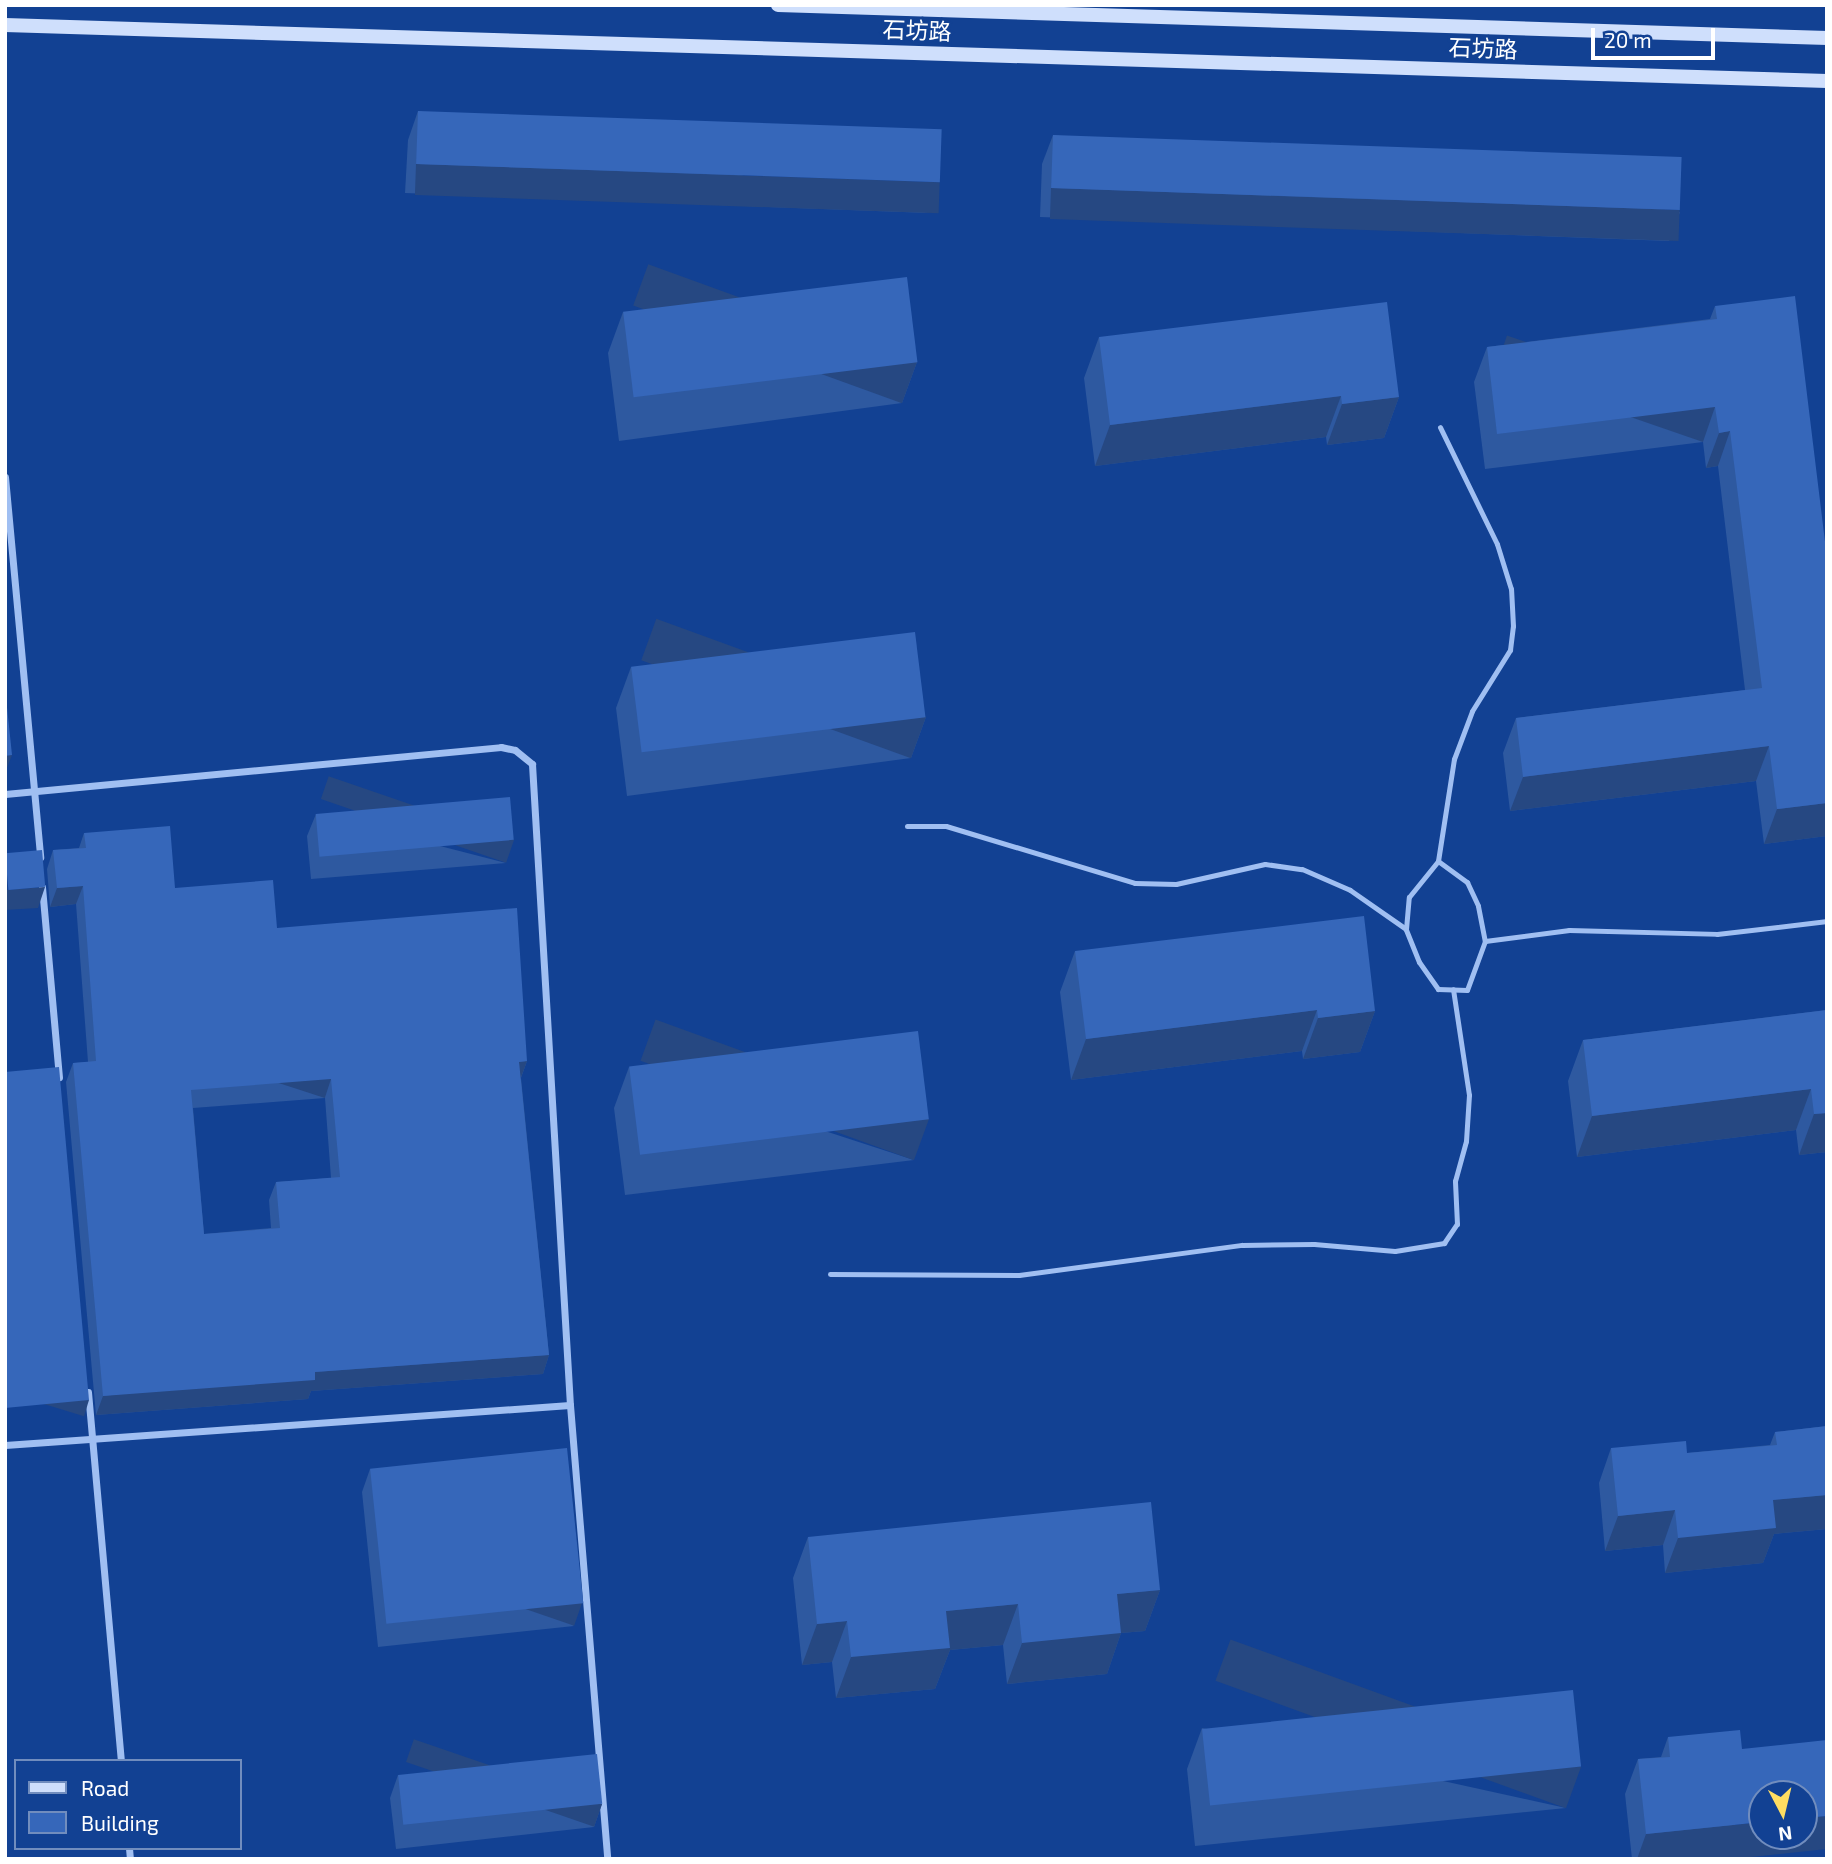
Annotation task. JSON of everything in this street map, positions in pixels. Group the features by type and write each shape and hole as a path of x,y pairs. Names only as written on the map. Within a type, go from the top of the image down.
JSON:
{"street":[{"name":"石坊路","path":"778,5 1827,37"},
{"name":"石坊路","path":"5,25 1827,81"},
{"path":"5,477 61,1095"},
{"path":"5,794 501,747 515,750 532,764 570,1405 607,1859"},
{"path":"87,1384 121,1759"},
{"path":"5,1445 570,1405"}],"lane":[{"path":"1438,861 1466,882 1478,906 1485,942 1467,990 1438,989 1419,962 1406,929 1409,897 1438,861 1454,759 1472,711 1510,650 1513,626 1511,589 1497,544 1440,427"},
{"path":"907,827 946,826 1135,883 1176,884 1265,864 1302,869 1350,890 1406,929"},
{"path":"1485,942 1569,930 1717,934 1827,921"},
{"path":"831,1274 1019,1275 1241,1245 1314,1244 1395,1251 1444,1242 1457,1224 1455,1181 1466,1141 1469,1095 1453,989"}],"building":[{"path":"418,111 942,129 940,182 416,164"},
{"path":"1053,135 1682,157 1680,210 1051,188"},
{"path":"907,277 917,362 634,397 623,312"},
{"path":"1795,296 1827,558 1827,803 1777,809 1769,746 1523,777 1516,718 1762,688 1730,431 1719,433 1715,407 1497,434 1487,347 1717,319 1715,306"},
{"path":"1387,302 1399,397 1342,404 1341,396 1110,425 1099,337"},
{"path":"915,632 925,717 642,752 631,667"},
{"path":"5,688 12,755 5,756"},
{"path":"510,797 514,840 319,857 316,814"},
{"path":"170,826 175,888 273,880 277,928 517,908 527,1061 519,1062 549,1355 315,1372 315,1380 103,1396 73,1063 96,1061 83,886 57,888 53,850 86,848 84,833","holes":["331,1079 340,1177 276,1182 280,1228 204,1234 191,1090"]},
{"path":"42,850 45,887 8,890 5,853"},
{"path":"1364,916 1375,1011 1318,1018 1317,1010 1086,1039 1075,951"},
{"path":"1827,1010 1827,1113 1814,1114 1811,1089 1592,1116 1583,1040"},
{"path":"918,1031 929,1119 640,1155 629,1066"},
{"path":"59,1067 89,1400 5,1408 5,1072"},
{"path":"1827,1426 1827,1495 1773,1500 1776,1528 1678,1538 1675,1510 1618,1516 1611,1448 1686,1441 1687,1453 1777,1445 1775,1432"},
{"path":"567,1448 583,1603 386,1624 370,1469"},
{"path":"1151,1502 1160,1590 1117,1594 1121,1633 1022,1643 1018,1604 946,1611 950,1648 851,1657 847,1621 817,1624 808,1537"},
{"path":"1573,1690 1581,1767 1210,1806 1202,1729"},
{"path":"1740,1730 1742,1749 1827,1740 1827,1816 1818,1817 1818,1780 1748,1780 1748,1823 1646,1834 1638,1759 1670,1757 1668,1737"},
{"path":"597,1754 602,1804 403,1825 398,1775"}]}
